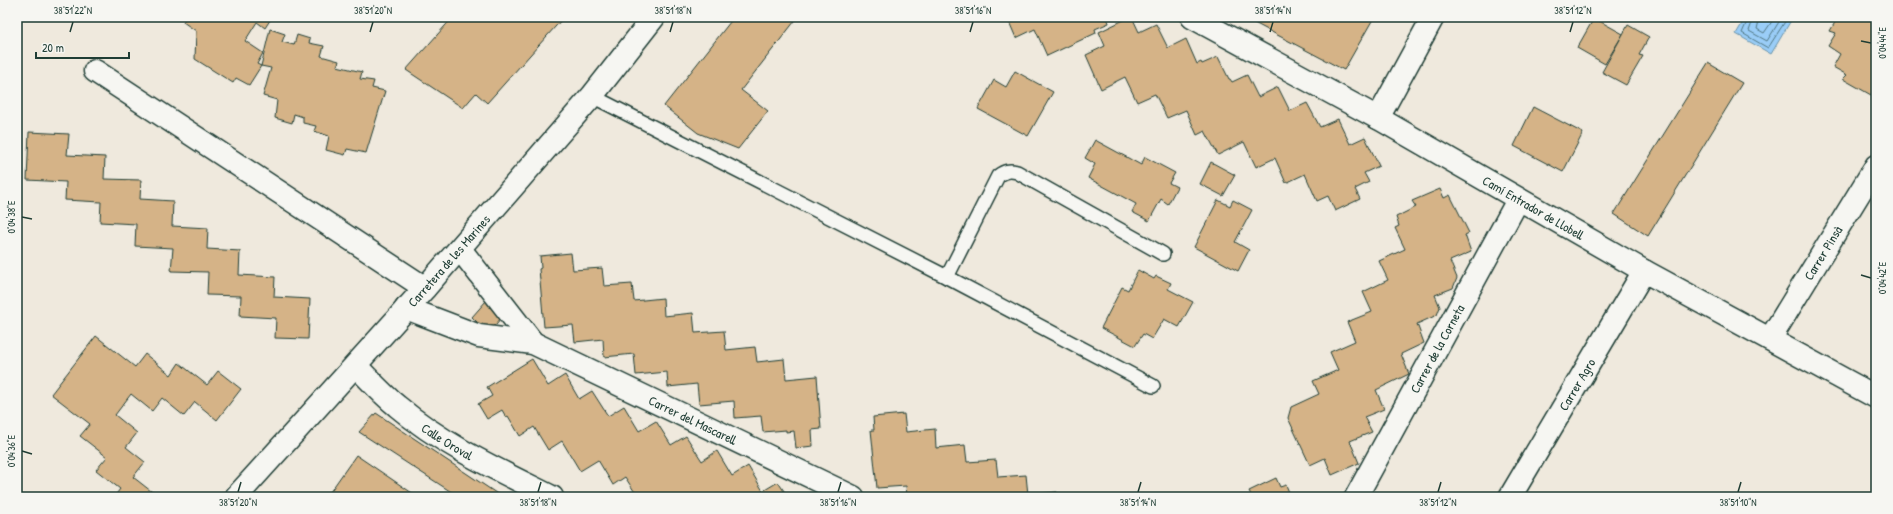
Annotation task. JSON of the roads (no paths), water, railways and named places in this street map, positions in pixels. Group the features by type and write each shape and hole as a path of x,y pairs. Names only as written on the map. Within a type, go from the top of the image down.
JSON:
{"street":[{"name":"Carretera de les Marines","path":"236,497 356,366 460,248 592,96 654,17"},
{"name":"Camí Entrador de Llobell","path":"1192,17 1378,118 1518,200 1644,271 1876,397"},
{"path":"1378,118 1433,17"},
{"path":"95,71 425,288"},
{"name":"Carrer Pinsà","path":"1770,339 1876,166"},
{"name":"Carrer de la Corneta","path":"1356,497 1518,200"},
{"name":"Carrer del Mascarell","path":"460,248 534,343"},
{"name":"Carrer Agro","path":"1510,497 1644,271"},
{"name":"Carrer del Mascarell","path":"406,308 479,336 534,343 853,497"},
{"name":"Calle Oroval","path":"356,366 397,406 428,430 464,453 552,497"}],"lane":[{"path":"592,96 947,277 1153,386"},
{"path":"947,277 998,176 1010,170 1017,172 1163,254"}],"water":[{"path":"1746,17 1793,17 1771,54 1736,34"}]}
